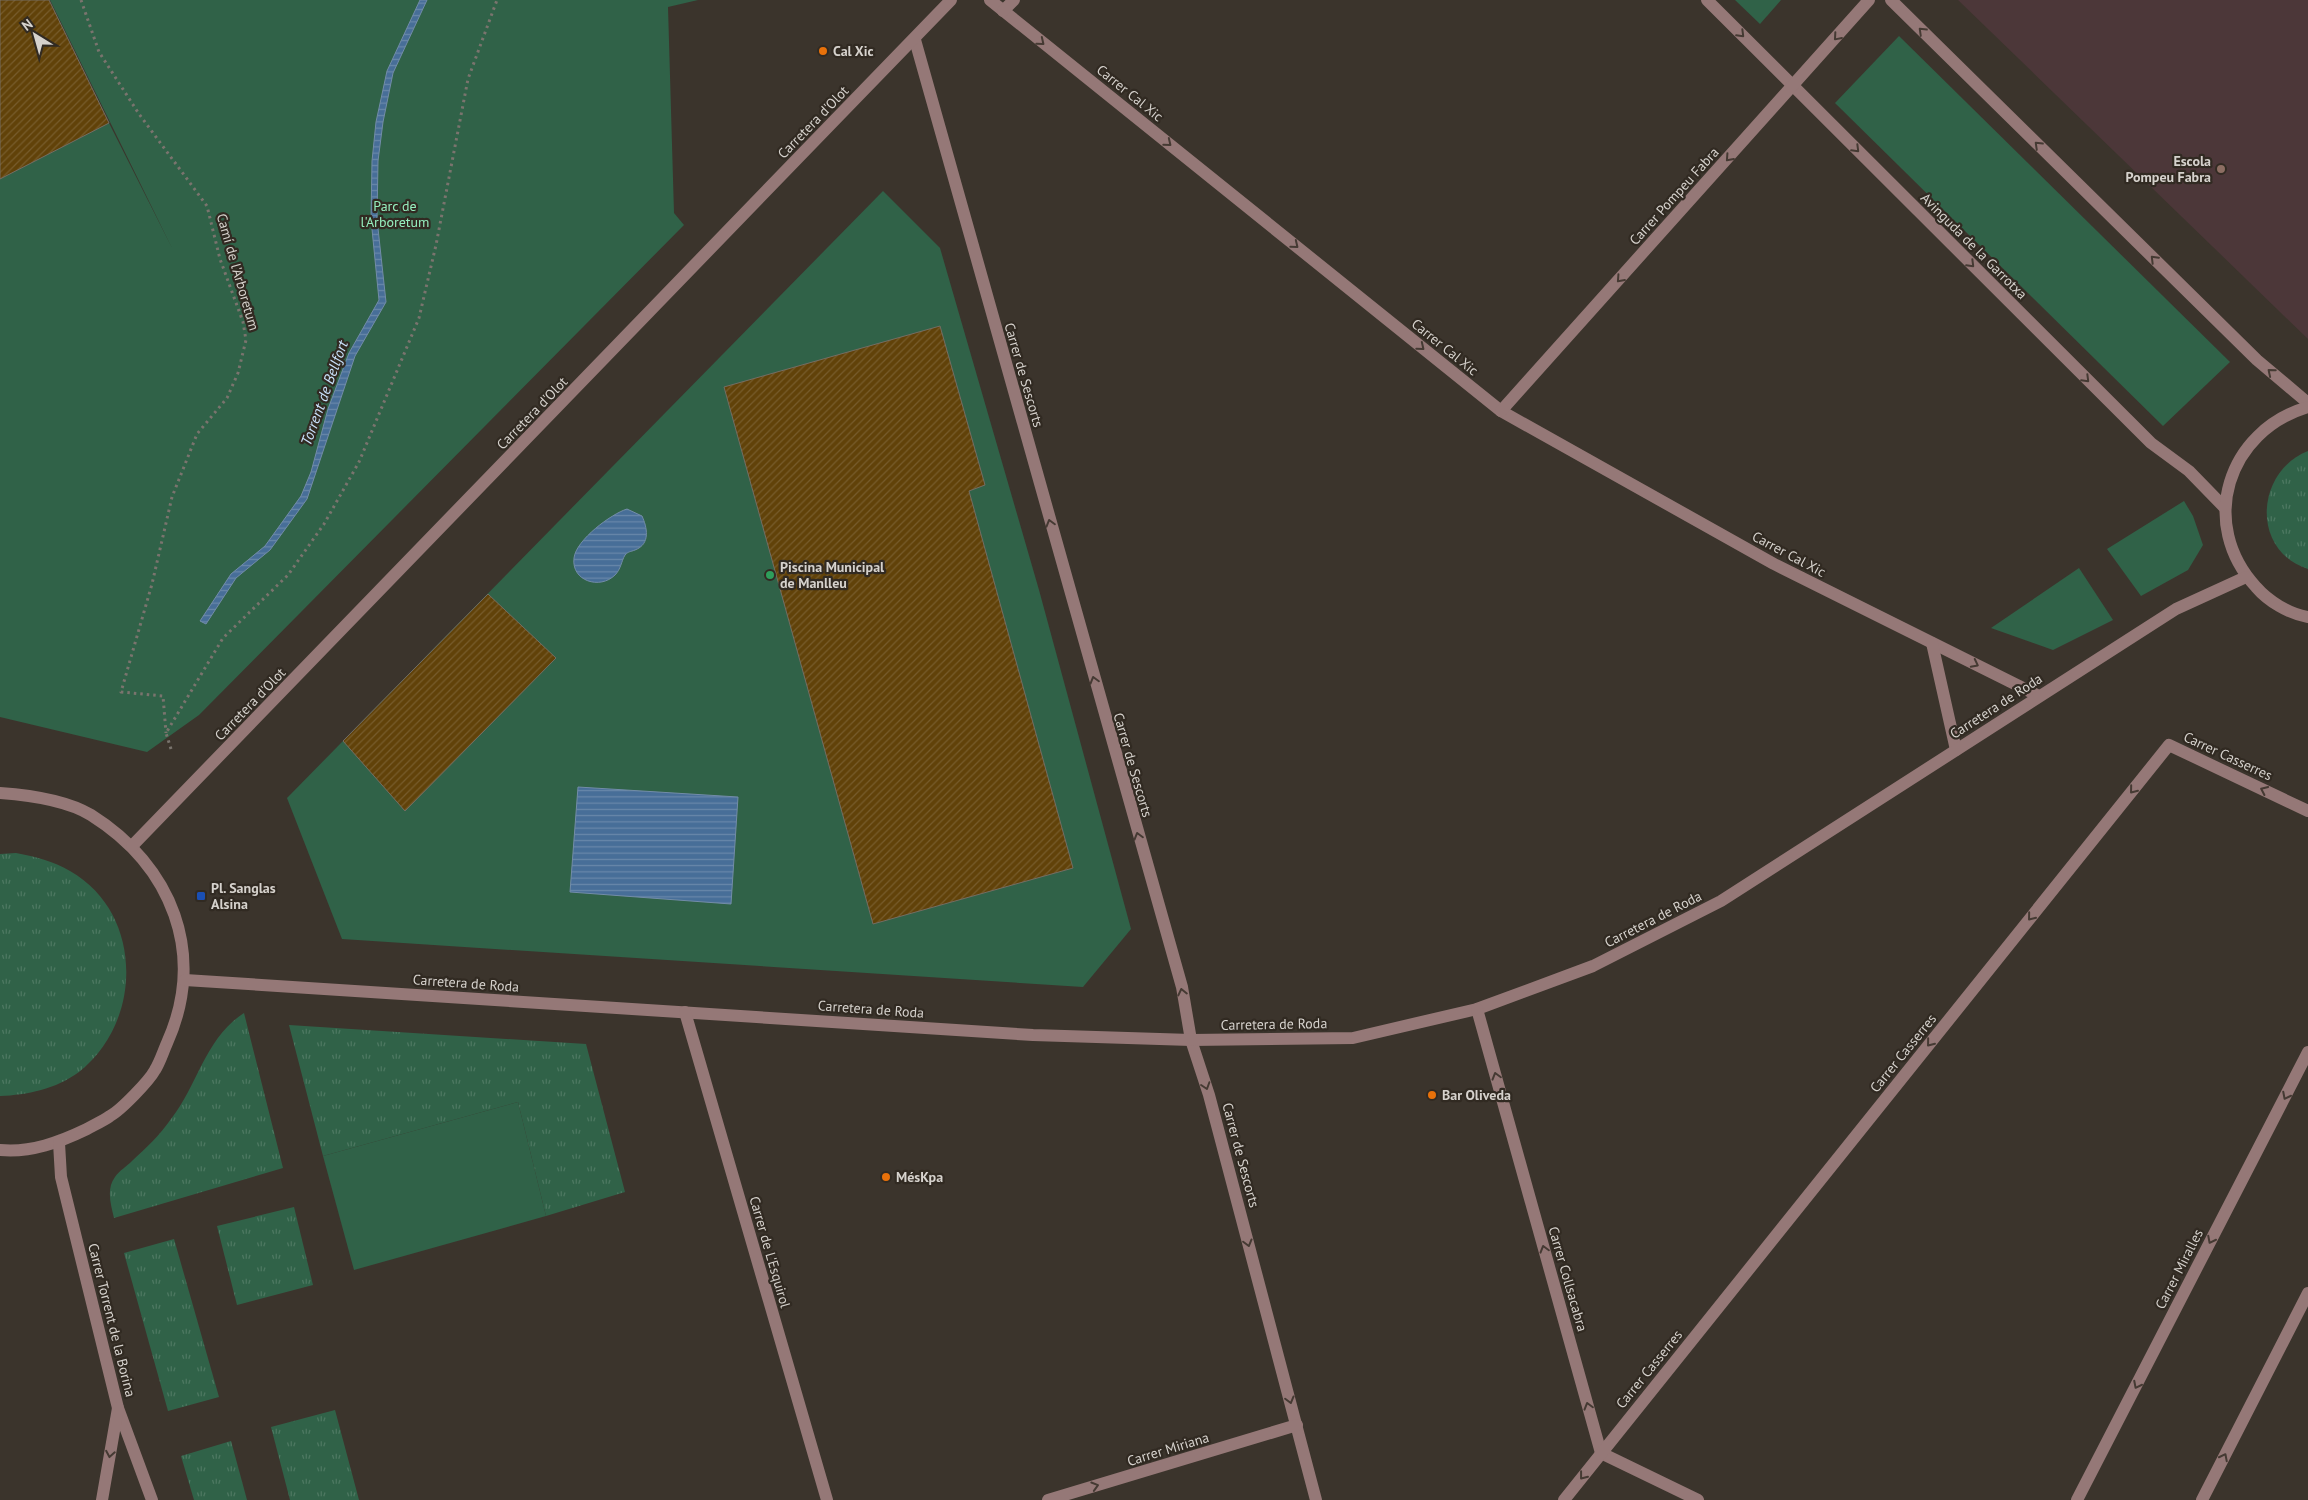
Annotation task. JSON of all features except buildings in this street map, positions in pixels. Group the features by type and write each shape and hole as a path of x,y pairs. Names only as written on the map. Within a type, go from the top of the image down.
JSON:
{"street":[{"name":"Carretera d'Olot","path":"132,846 951,0"},
{"name":"Carrer Cal Xic","path":"990,0 1501,411 1774,564 2039,696"},
{"path":"1003,11 1014,0"},
{"name":"Avinguda de la Garrotxa","path":"1707,0 2151,444 2189,471 2225,508"},
{"name":"Carrer Pompeu Fabra","path":"1501,411 1869,0"},
{"path":"1890,0 2257,360 2308,403"},
{"name":"Carrer de Sescorts","path":"914,40 1182,987 1191,1040 1209,1095 1316,1500"},
{"path":"2308,407 2292,412 2274,422 2258,435 2245,450 2234,468 2225,508 2227,532 2234,555 2246,577 2262,594 2282,608 2308,617"},
{"name":"Carretera de Roda","path":"185,980 1033,1035 1191,1040 1353,1038 1478,1008 1593,966 1720,901 2176,609 2246,577"},
{"path":"1932,643 1956,750"},
{"name":"Carrer Casserres","path":"1564,1500 2169,745 2308,811"},
{"path":"0,793 39,796 90,814 132,846 158,878 175,916 184,958 185,980 178,1017 154,1072 112,1116 59,1143 11,1151 0,1150"},
{"name":"Carrer Collsacabra","path":"1478,1008 1601,1453"},
{"name":"Carrer de L'Esquirol","path":"685,1012 827,1500"},
{"name":"Carrer Miralles","path":"2077,1500 2308,1052"},
{"name":"Carrer Torrent de la Borina","path":"59,1143 60,1177 118,1408 152,1500"},
{"path":"2202,1500 2308,1293"},
{"path":"102,1500 118,1408"},
{"name":"Carrer Miriana","path":"1048,1500 1297,1425"},
{"path":"1601,1453 1698,1500"}],"path":[{"name":"Camí de l'Arboretum","path":"81,0 99,52 139,114 207,206 220,259 243,322 246,340 238,373 227,398 196,434 172,497 152,584 121,692 163,696 166,733 171,749"},
{"path":"166,733 223,638 288,575 324,524 359,462 419,318 436,245 468,79 497,0"}],"shaded area":[{"name":"Escola Pompeu Fabra","path":"1958,0 2308,0 2308,339"}],"green space":[{"name":"Parc de l'Arboretum","path":"0,0 109,123 172,248 50,0 698,0 668,7 674,213 684,225 199,715 147,752 0,717"},
{"path":"1735,0 1781,0 1760,24"},
{"path":"1899,36 2230,362 2163,426 1835,103"},
{"name":"Piscina Municipal de Manlleu","path":"883,191 940,248 1039,590 1131,929 1083,987 342,939 287,798"},
{"path":"2308,451 2308,569 2289,560 2276,546 2269,529 2267,511 2270,493 2278,476 2290,461"},
{"path":"2184,501 2193,516 2203,545 2188,570 2141,596 2107,549"},
{"path":"2079,568 2113,620 2053,650 1991,628"},
{"path":"16,853 44,860 64,868 94,890 112,913 122,940 126,969 124,998 115,1025 100,1051 79,1072 61,1083 41,1090 0,1096 0,854"},
{"path":"244,1013 283,1168 114,1218 110,1192 115,1177 167,1125 180,1106 220,1035"},
{"path":"289,1025 586,1044 625,1192 546,1216 518,1102 323,1156"},
{"path":"518,1102 546,1216 354,1270 323,1156"},
{"path":"294,1207 313,1285 237,1305 217,1226"},
{"path":"174,1239 219,1397 168,1411 124,1253"},
{"path":"335,1410 359,1500 290,1500 271,1427"},
{"path":"231,1441 247,1500 194,1500 181,1456"}],"water":[{"name":"Torrent de Bellfort","path":"420,0 427,0 393,73 383,122 378,161 377,219 386,302 355,356 307,499 270,550 236,578 206,624 200,621 231,574 265,546 301,496 311,472 328,409 349,353 379,300 371,219 372,161 376,122 387,71"},
{"path":"627,509 642,516 646,530 644,544 625,555 617,573 609,580 602,582 588,581 577,572 574,566 576,551 595,529 612,516"},
{"path":"578,787 738,797 731,904 570,892"}],"place":[{"name":"Cal Xic","path":"823,51"},
{"name":"Escola Pompeu Fabra","path":"2221,169"},
{"name":"Piscina Municipal de Manlleu","path":"770,575"},
{"name":"Pl. Sanglas Alsina","path":"201,896"},
{"name":"Bar Oliveda","path":"1432,1095"},
{"name":"MésKpa","path":"886,1177"}]}
